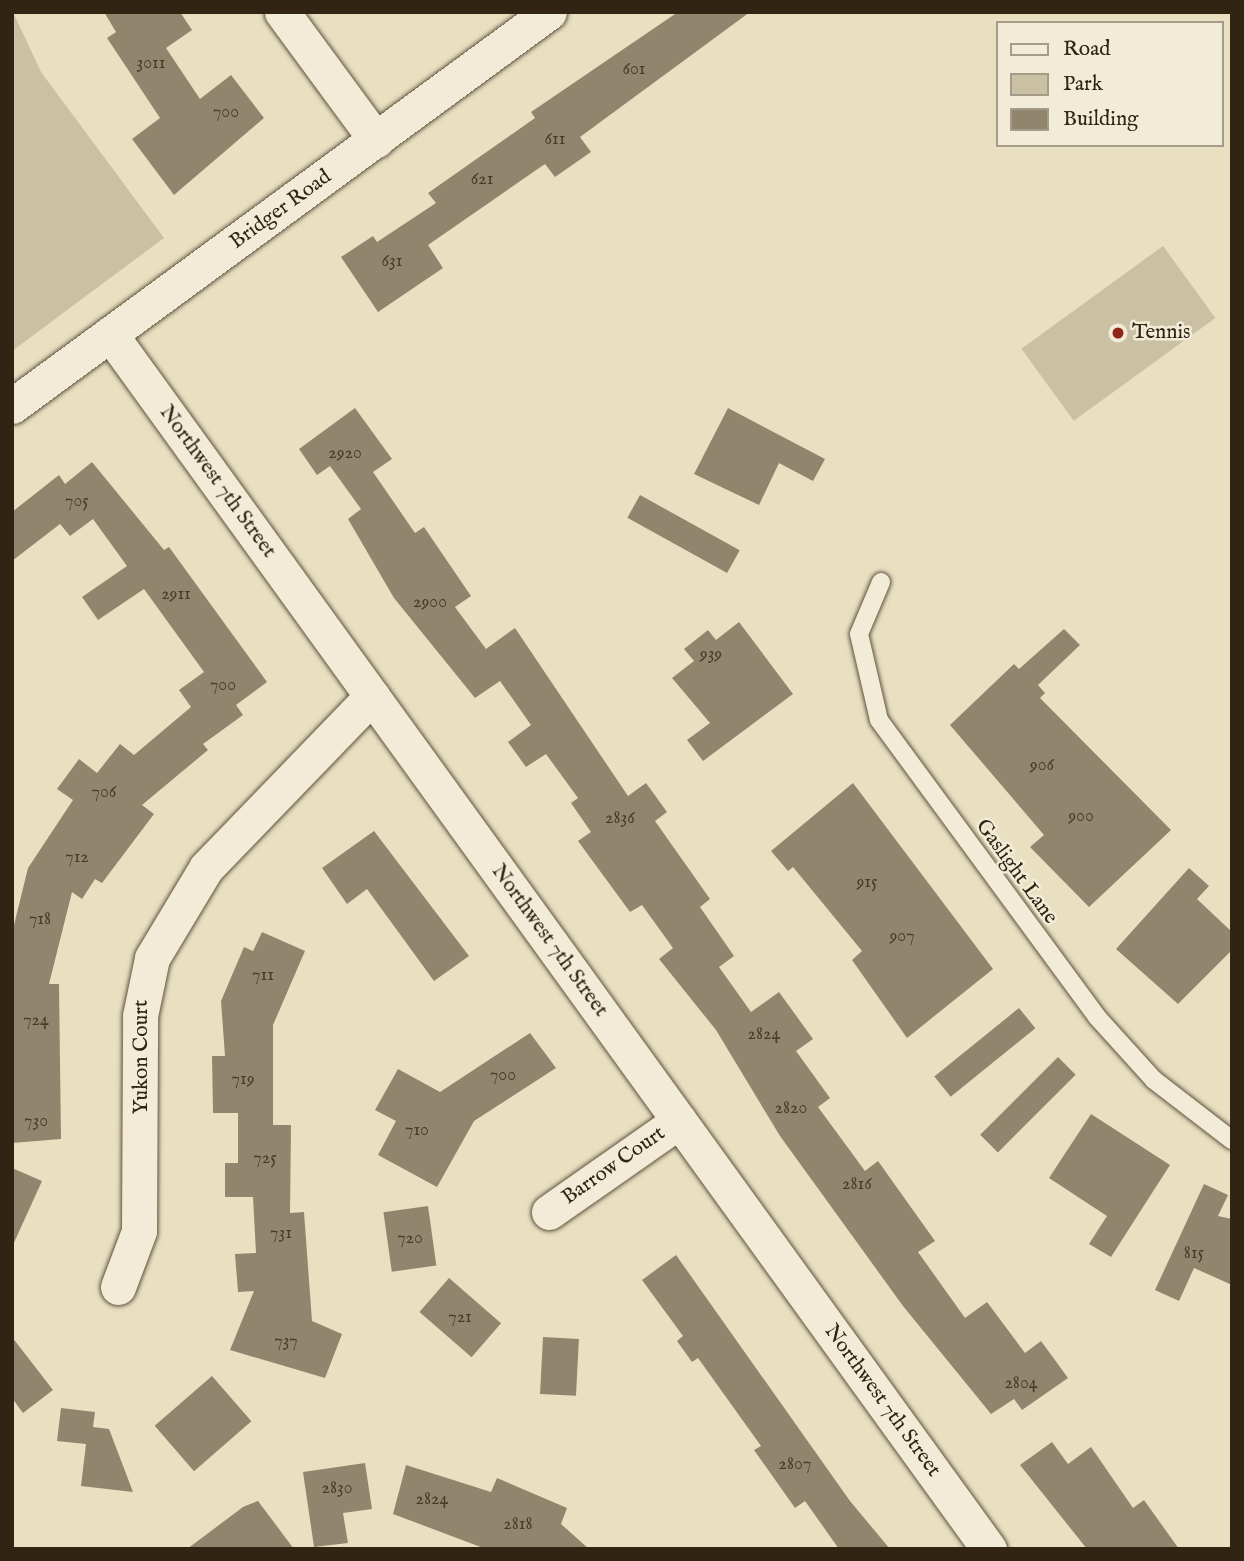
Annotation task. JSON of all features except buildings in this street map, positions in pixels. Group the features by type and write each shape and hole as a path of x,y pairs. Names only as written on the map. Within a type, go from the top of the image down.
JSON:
{"street":[{"path":"282,12 376,140"},
{"name":"Bridger Road","path":"12,406 549,12"},
{"name":"Northwest 7th Street","path":"110,334 989,1549"},
{"name":"Yukon Court","path":"118,1287 139,1231 140,1016 152,958 206,868 372,696"},
{"name":"Barrow Court","path":"549,1212 679,1121"}],"lane":[{"name":"Gaslight Lane","path":"881,582 859,634 878,720 1097,1017 1154,1080 1232,1140"}],"green space":[{"path":"13,12 41,72 164,238 12,351"},
{"name":"Tennis","path":"1163,246 1215,318 1074,421 1021,349"}],"place":[{"name":"Tennis","path":"1118,333"}]}
